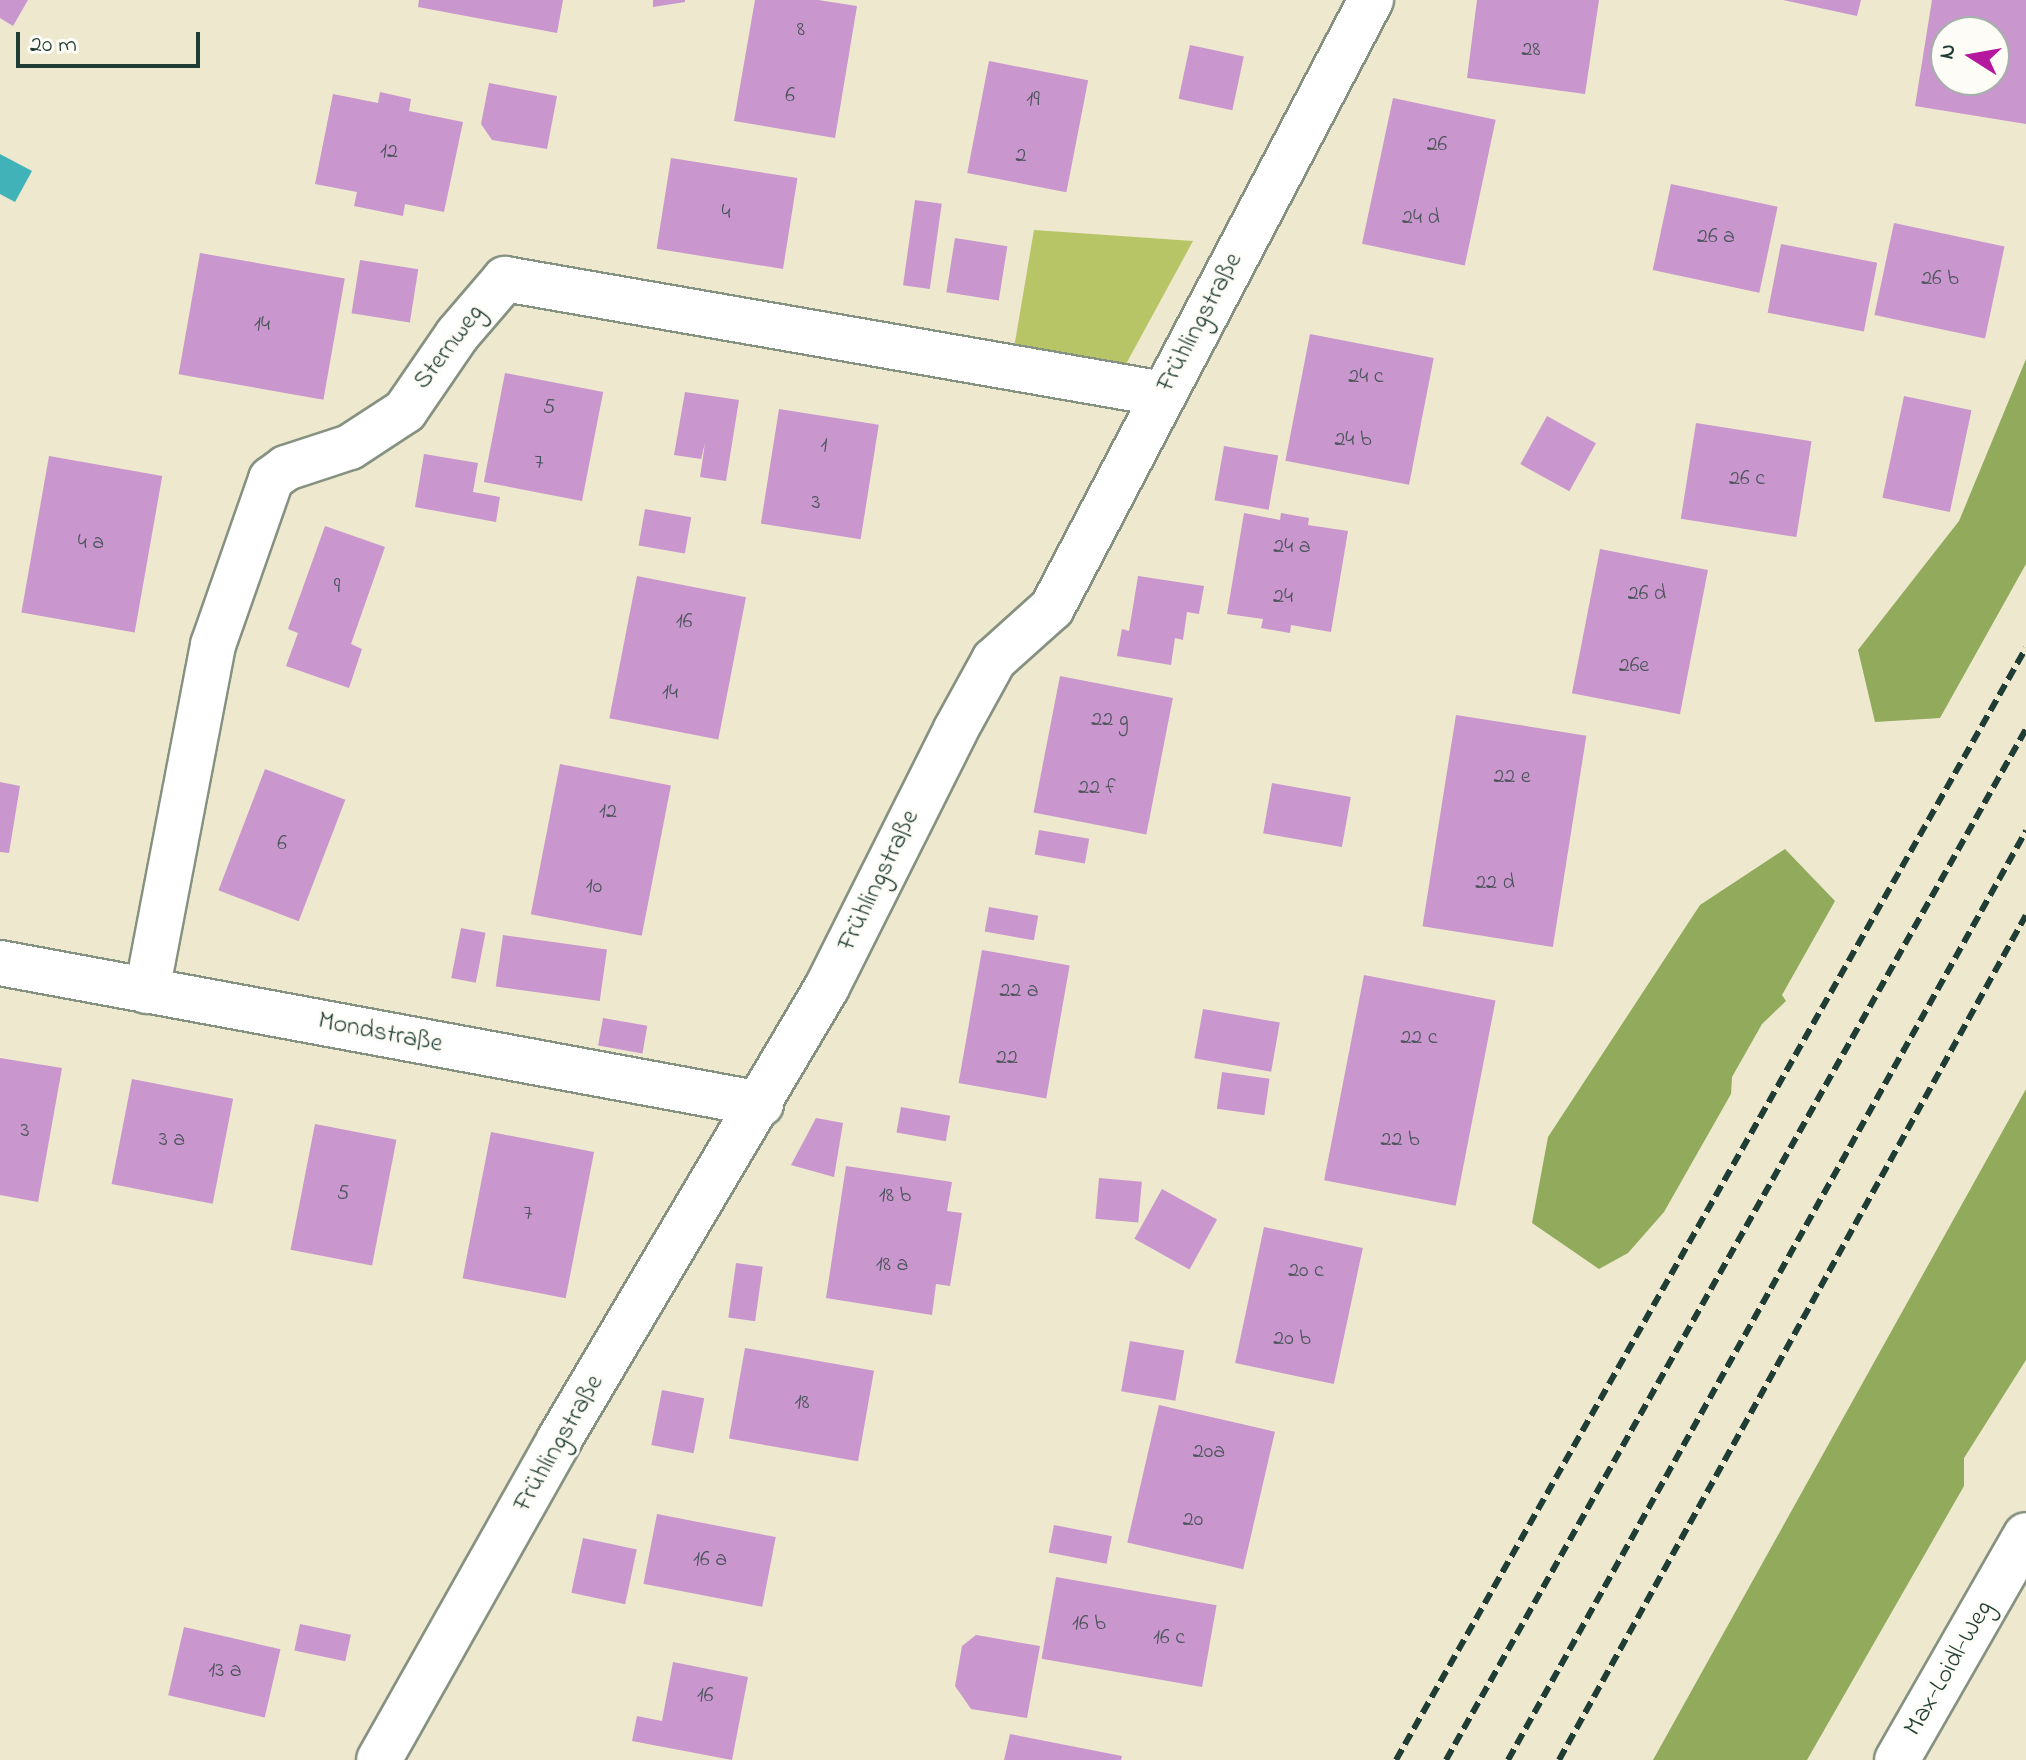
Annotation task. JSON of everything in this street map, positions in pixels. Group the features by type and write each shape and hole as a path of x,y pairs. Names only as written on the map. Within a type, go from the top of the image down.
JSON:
{"street":[{"name":"Frühlingstraße","path":"379,1760 559,1440 761,1104 827,987 994,660 1052,608 1371,0"},
{"name":"Sternweg","path":"147,991 213,645 271,479 286,468 350,447 405,411 457,335 505,279 1163,394"},
{"name":"Mondstraße","path":"0,963 761,1104"},
{"name":"Max-Loidl-Weg","path":"1897,1760 2026,1535"}],"green space":[{"path":"1034,230 1193,241 1126,364 1014,348"},
{"path":"2026,359 2026,564 1940,718 1875,722 1858,650 1959,521"},
{"path":"1785,849 1835,901 1782,995 1786,1001 1762,1024 1732,1077 1731,1094 1664,1212 1628,1253 1599,1269 1532,1223 1548,1137 1700,905"},
{"path":"2026,1089 2026,1360 1964,1458 1964,1486 1807,1760 1653,1760"}],"water":[{"path":"0,154 32,171 15,202 0,194"}],"building":[{"path":"0,0 28,0 13,26 0,18"},
{"path":"419,0 563,0 557,33 418,7"},
{"path":"653,0 685,0 685,2 653,7"},
{"path":"755,0 818,0 857,6 835,138 734,121"},
{"path":"1477,0 1599,0 1585,94 1467,78"},
{"path":"1783,0 1861,0 1857,16"},
{"path":"1932,0 2026,0 2026,124 1915,106"},
{"path":"1190,45 1244,56 1232,110 1179,99"},
{"path":"989,61 1088,80 1066,192 967,173"},
{"path":"489,83 557,96 547,149 492,140 481,124"},
{"path":"380,92 411,99 409,111 463,122 444,212 405,204 403,216 354,206 357,192 315,184 333,94 378,103"},
{"path":"1393,98 1496,120 1465,266 1362,244"},
{"path":"671,158 797,178 783,269 657,249"},
{"path":"1671,184 1778,207 1759,293 1653,270"},
{"path":"915,200 942,204 930,289 903,285"},
{"path":"1894,223 2005,246 1985,338 1874,315"},
{"path":"955,238 1007,246 999,301 946,292"},
{"path":"1781,244 1877,263 1864,331 1768,313"},
{"path":"200,253 345,279 323,400 179,374"},
{"path":"360,260 418,269 410,323 352,313"},
{"path":"1310,334 1434,358 1409,485 1285,461"},
{"path":"505,373 603,392 582,501 484,482"},
{"path":"685,392 739,400 726,481 700,477 705,443 701,459 674,455"},
{"path":"1904,396 1971,410 1950,512 1882,498"},
{"path":"779,409 879,425 861,539 761,524"},
{"path":"1547,416 1596,443 1569,491 1520,464"},
{"path":"1696,423 1812,441 1796,537 1681,519"},
{"path":"1224,446 1278,456 1269,510 1214,500"},
{"path":"424,454 478,463 473,492 500,497 496,522 415,507"},
{"path":"49,456 162,476 135,633 21,613"},
{"path":"645,509 691,517 685,554 639,545"},
{"path":"1244,513 1280,520 1281,513 1309,518 1308,525 1348,531 1331,632 1291,625 1290,633 1261,628 1263,619 1227,614"},
{"path":"325,526 385,547 351,644 362,649 349,688 286,666 298,633 288,629"},
{"path":"1600,549 1708,570 1680,714 1572,693"},
{"path":"637,576 746,597 718,740 609,718"},
{"path":"1138,576 1204,586 1199,614 1187,612 1183,640 1175,638 1171,665 1117,656 1122,629 1129,631"},
{"path":"1060,676 1173,698 1146,834 1033,812"},
{"path":"1456,715 1586,736 1553,947 1423,926"},
{"path":"560,764 671,786 642,936 531,914"},
{"path":"265,769 345,800 299,921 218,890"},
{"path":"0,782 20,786 9,853 0,852"},
{"path":"1272,783 1351,797 1342,847 1263,833"},
{"path":"1039,830 1089,839 1085,863 1035,855"},
{"path":"989,907 1038,916 1034,940 985,932"},
{"path":"461,928 486,933 476,983 451,978"},
{"path":"503,935 607,950 600,1001 496,986"},
{"path":"982,950 1070,965 1046,1098 959,1083"},
{"path":"1364,975 1496,1001 1456,1206 1324,1180"},
{"path":"1203,1009 1280,1023 1271,1072 1194,1058"},
{"path":"603,1018 647,1026 642,1053 598,1046"},
{"path":"0,1058 62,1068 38,1202 0,1195"},
{"path":"1222,1072 1270,1079 1264,1115 1217,1109"},
{"path":"132,1079 233,1099 213,1204 112,1184"},
{"path":"901,1107 950,1116 946,1141 896,1133"},
{"path":"816,1118 843,1123 834,1177 791,1165"},
{"path":"315,1124 396,1140 372,1265 291,1250"},
{"path":"491,1132 594,1152 566,1298 463,1278"},
{"path":"846,1166 952,1182 947,1211 962,1213 950,1286 936,1284 932,1315 826,1298"},
{"path":"1099,1178 1142,1182 1138,1223 1095,1219"},
{"path":"1162,1189 1217,1220 1189,1269 1134,1239"},
{"path":"1264,1227 1363,1248 1334,1384 1235,1363"},
{"path":"736,1263 763,1267 755,1321 728,1317"},
{"path":"1130,1341 1184,1351 1175,1401 1121,1391"},
{"path":"745,1348 874,1371 858,1461 729,1439"},
{"path":"662,1390 704,1398 694,1453 651,1445"},
{"path":"1159,1405 1275,1432 1243,1569 1127,1542"},
{"path":"657,1514 776,1537 762,1607 643,1584"},
{"path":"1054,1525 1112,1536 1107,1564 1049,1552"},
{"path":"583,1538 637,1549 625,1604 571,1593"},
{"path":"1056,1577 1217,1605 1202,1687 1042,1659"},
{"path":"300,1624 351,1635 345,1661 294,1650"},
{"path":"184,1627 280,1649 265,1717 168,1695"},
{"path":"976,1635 1040,1646 1027,1718 971,1709 955,1686 962,1646"},
{"path":"673,1662 748,1677 732,1760 632,1741 637,1716 662,1721"},
{"path":"1010,1734 1122,1756 1121,1760 1004,1760"}],"railway":[{"path":"1396,1760 2026,648"},
{"path":"1446,1760 2026,729"},
{"path":"1508,1760 2026,831"},
{"path":"1559,1760 2026,915"}]}
